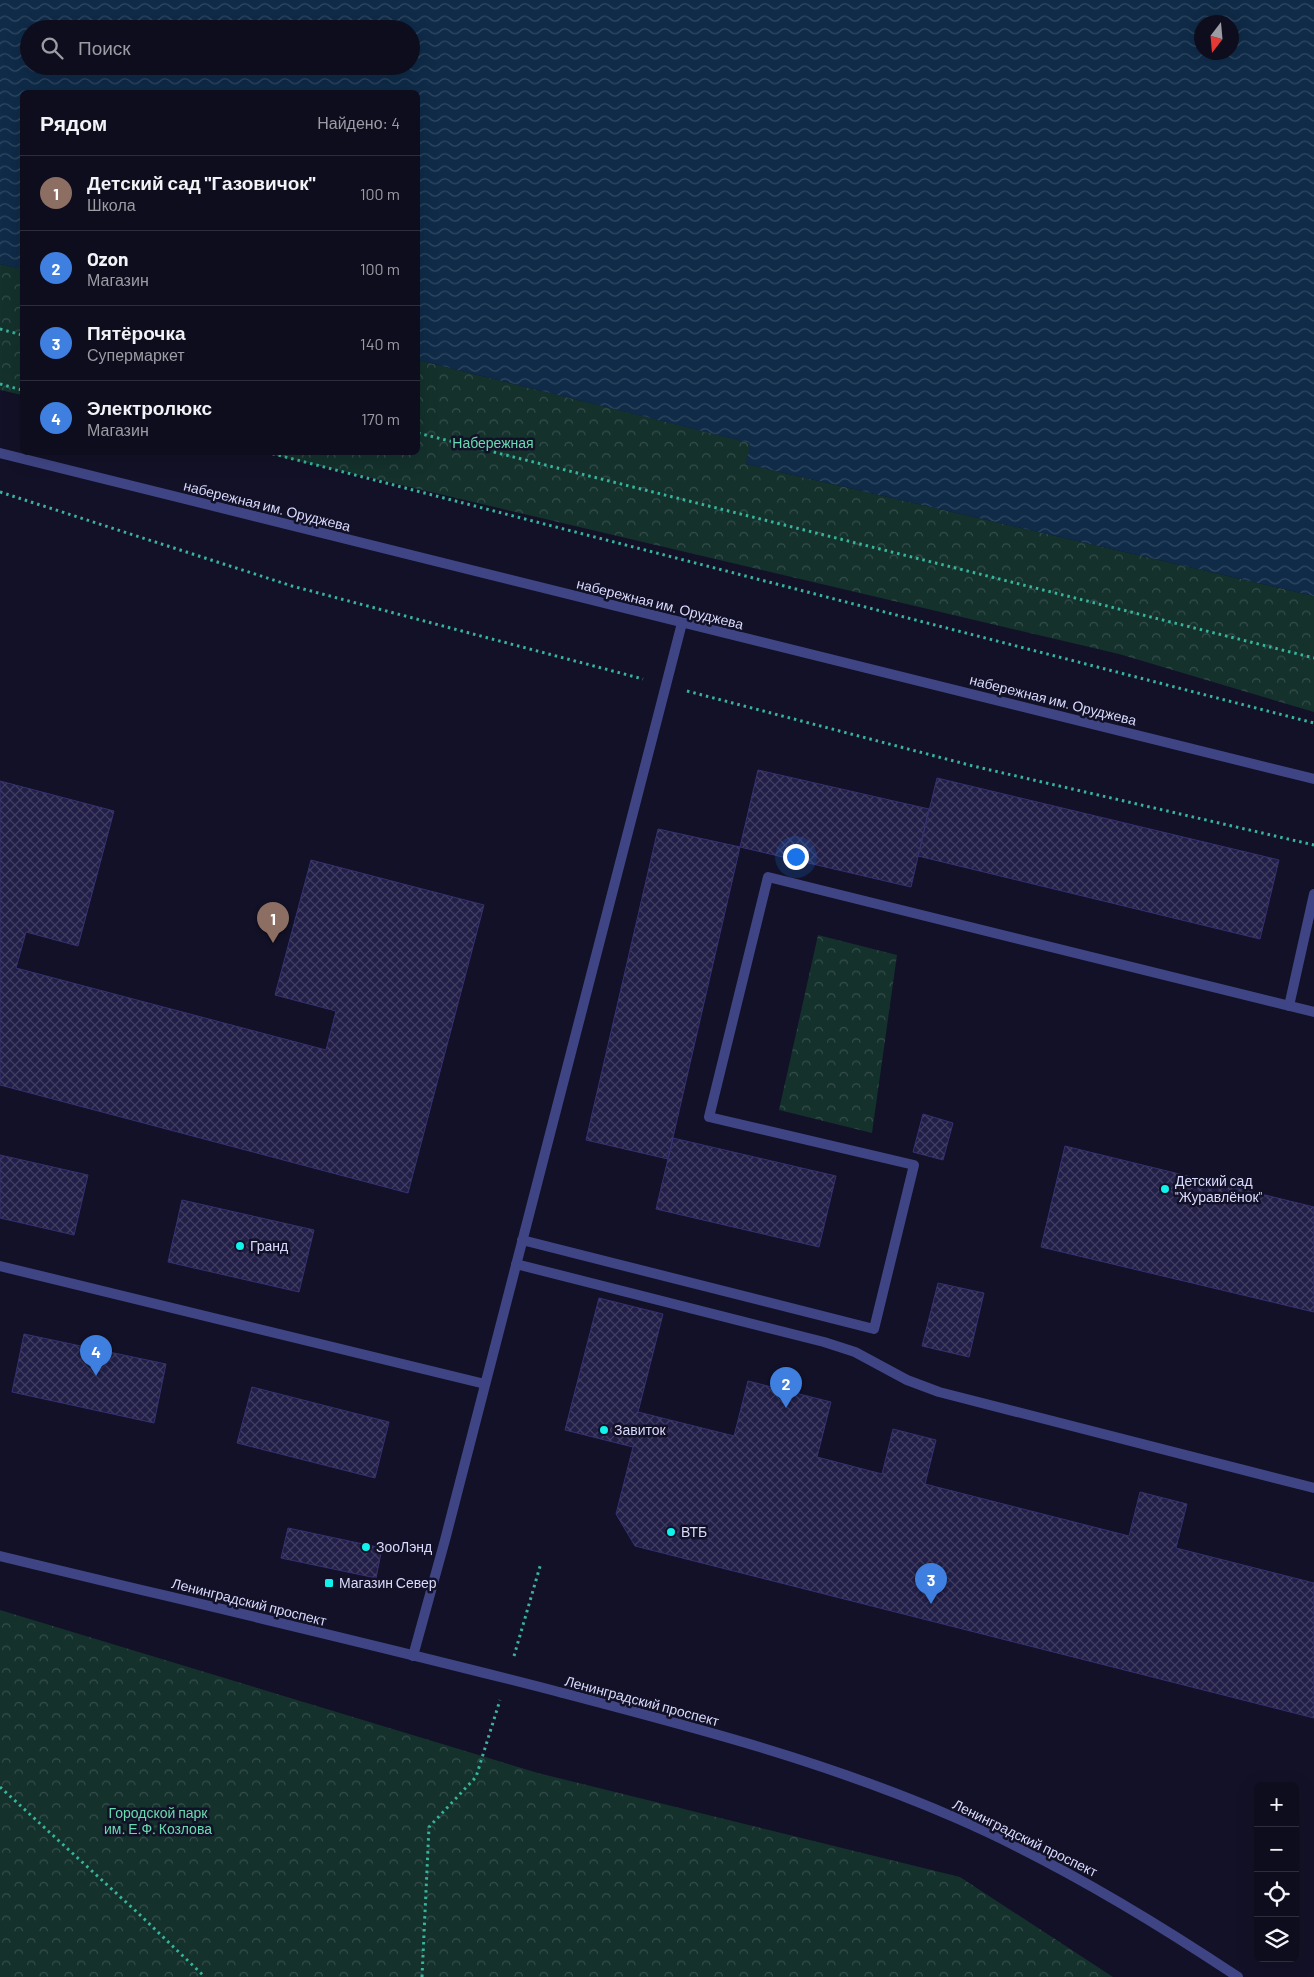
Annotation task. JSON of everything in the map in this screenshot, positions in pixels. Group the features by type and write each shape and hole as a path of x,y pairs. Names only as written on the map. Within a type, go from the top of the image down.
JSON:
{"street":[{"name":"набережная им. Оруджева","path":"0,453 682,624 1314,779"},
{"path":"412,1656 445,1540 682,624"},
{"path":"522,1240 874,1329 914,1165 709,1117 768,877 1314,1012"},
{"path":"1289,1006 1314,894"},
{"path":"516,1264 824,1342 855,1352 907,1380 939,1392 1314,1488"},
{"path":"0,1266 485,1384"},
{"name":"Ленинградский проспект","path":"0,1556 648,1715 859,1779 939,1811 1079,1878 1238,1977"}],"path":[{"path":"0,329 20,334"},
{"path":"0,384 20,389"},
{"path":"420,434 1314,658"},
{"path":"278,455 1314,723"},
{"path":"422,1977 429,1827 476,1777 542,1563"},
{"path":"0,1787 205,1977"}],"green space":[{"path":"0,264 20,269 20,395 0,390"},
{"name":"Набережная","path":"420,360 751,443 746,464 1314,596 1314,712 1119,654 273,455 420,455"},
{"path":"818,935 897,955 872,1133 779,1110"},
{"name":"Городской парк им. Е.Ф. Козлова","path":"0,1610 538,1773 960,1877 1113,1977 0,1977"}],"water":[{"path":"0,0 1314,0 1314,596 746,464 750,443 420,360 420,90 20,90 20,269 0,264"}],"building":[{"path":"758,770 929,809 911,887 740,847"},
{"path":"937,778 1279,860 1260,939 918,856"},
{"path":"0,781 114,811 78,946 26,932 16,968 326,1050 336,1011 275,995 311,860 484,905 408,1193 0,1085"},
{"path":"658,829 740,847 668,1159 586,1140"},
{"path":"923,1114 953,1123 943,1160 913,1152"},
{"path":"673,1138 836,1176 819,1247 656,1209"},
{"path":"1065,1146 1314,1207 1314,1312 1041,1247"},
{"path":"0,1155 88,1175 74,1235 0,1218"},
{"path":"182,1200 314,1230 299,1292 168,1262"},
{"path":"938,1283 984,1293 969,1357 922,1346"},
{"path":"599,1298 663,1314 638,1412 734,1436 748,1381 831,1402 817,1457 882,1474 893,1429 936,1440 925,1484 1129,1536 1140,1492 1187,1504 1176,1548 1314,1583 1314,1718 635,1546 616,1514 633,1447 565,1430"},
{"path":"24,1334 166,1364 154,1423 12,1392"},
{"path":"252,1387 389,1422 375,1478 237,1443"},
{"path":"288,1528 382,1548 376,1578 281,1558"}],"place":[{"name":"Детский сад \"Газовичок\"","path":"273,943"},
{"name":"Детский сад \"Журавлёнок\"","path":"1165,1189"},
{"name":"Гранд","path":"240,1246"},
{"name":"Электролюкс","path":"96,1376"},
{"name":"Ozon","path":"786,1408"},
{"name":"Завиток","path":"604,1430"},
{"name":"ВТБ","path":"671,1532"},
{"name":"ЗооЛэнд","path":"366,1547"},
{"name":"Магазин Север","path":"329,1583"},
{"name":"Пятёрочка","path":"931,1604"}]}
